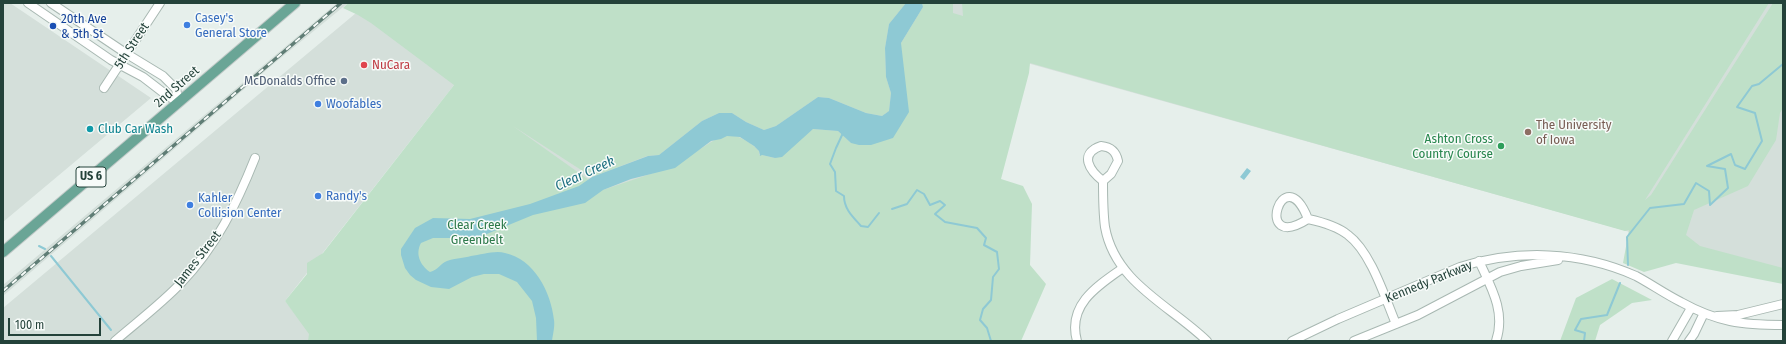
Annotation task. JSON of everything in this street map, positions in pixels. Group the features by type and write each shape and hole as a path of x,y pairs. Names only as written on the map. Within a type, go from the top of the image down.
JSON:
{"main road":[{"name":"2nd Street","path":"3,252 295,3"}],"street":[{"path":"28,3 119,66 143,77 169,97 179,102"},
{"path":"51,3 127,54 163,76 172,83 176,89 179,102"},
{"name":"5th Street","path":"104,88 160,3"},
{"name":"James Street","path":"115,341 169,295 206,253 221,231 238,198 255,158"},
{"path":"1103,181 1105,228 1112,248 1123,268 1141,287 1207,341"},
{"path":"1308,218 1339,228 1356,242 1367,257 1396,324"},
{"name":"Kennedy Parkway","path":"1292,341 1338,319 1386,300 1443,274 1479,261 1507,256 1524,255 1574,258 1622,271 1646,282 1691,308 1727,321 1756,325 1783,325"},
{"name":"Kennedy Parkway","path":"1354,341 1447,301 1487,278 1521,266 1543,261 1574,258"},
{"path":"1479,261 1495,294 1500,314 1500,326 1496,341"},
{"path":"1077,341 1074,324 1075,317 1083,302 1098,286 1123,268"},
{"name":"Kennedy Parkway","path":"1707,314 1738,316 1783,304"},
{"path":"1672,341 1691,308"},
{"path":"1689,341 1707,314"}],"shaded area":[{"path":"3,3 10,3 151,98 3,222"},
{"path":"337,3 348,3 271,66 3,296 3,285"},
{"name":"The University of Iowa","path":"366,3 1783,3 1783,275 1020,61 802,341 454,85 285,301 318,341 3,341 3,308 356,13"}],"green space":[{"name":"The University of Iowa","path":"348,3 906,3 889,24 885,48 886,77 891,93 889,111 882,116 866,113 829,98 818,97 776,126 764,130 746,122 732,113 719,113 702,121 659,155 647,156 592,177 513,126 603,190 659,171 715,140 727,136 736,136 744,140 759,151 759,155 775,158 813,129 838,131 851,143 893,138 901,43 923,7 922,3 953,3 953,13 963,16 962,3 1769,3 1645,200 1651,195 1773,3 1783,3 1783,108 1780,113 1776,140 1748,186 1694,210 1686,235 1700,246 1783,268 1783,284 1676,263 1644,272 1623,263 1629,230 1625,231 1030,63 1029,73 1001,179 1023,186 1032,204 1030,265 1046,284 1021,341 308,341 309,334 285,301 307,274 307,263 323,253 454,85 371,23 343,8"},
{"path":"1612,279 1652,300 1632,303 1600,325 1595,341 1560,341 1576,298"}],"water":[{"path":"906,3 922,3 923,7 901,43 909,112 893,138 871,145 859,145 851,143 838,131 813,129 782,157 775,158 762,155 760,156 759,151 754,146 740,137 727,136 711,141 675,168 631,179 603,190 585,203 533,215 477,238 433,238 421,243 418,251 421,263 430,272 450,260 492,252 501,252 515,256 524,262 539,278 549,299 554,322 552,341 537,341 536,318 532,301 517,282 499,274 484,274 472,277 449,289 431,287 416,280 405,268 401,255 401,249 415,228 433,218 470,219 530,204 579,186 592,177 648,156 659,155 702,121 719,113 732,113 746,122 764,130 776,126 818,97 829,98 866,113 882,116 889,111 891,93 886,77 885,48 889,24"},
{"path":"1247,168 1251,171 1244,180 1240,177"}],"waterway":[{"path":"1628,265 1627,237 1650,208 1684,204 1696,183 1709,191 1710,205 1728,188 1725,169 1707,166 1731,154 1735,165 1745,169 1762,141 1755,113 1737,107 1752,86 1759,84 1783,64"},
{"path":"843,133 830,164 835,172 836,191 844,196 847,209 861,226 868,227 879,213"},
{"path":"892,209 907,204 917,190 924,194 930,205 940,201 945,205 935,214 945,222 977,228 986,238 984,245 997,252 999,269 993,277 991,300 983,309 980,320 987,328 991,341"},
{"path":"39,246 45,249"},
{"path":"51,256 111,330"},
{"path":"1584,341 1585,333 1575,330 1581,319 1607,315 1620,283"}],"railway":[{"path":"3,291 341,3"}],"place":[{"name":"Casey's General Store","path":"187,25"},
{"name":"20th Ave & 5th St","path":"53,26"},
{"name":"NuCara","path":"364,65"},
{"name":"McDonalds Office","path":"344,81"},
{"name":"Woofables","path":"318,104"},
{"name":"Club Car Wash","path":"90,129"},
{"name":"The University of Iowa","path":"1528,132"},
{"name":"Ashton Cross Country Course","path":"1501,146"},
{"name":"Randy's","path":"318,196"},
{"name":"Kahler Collision Center","path":"190,205"}],"water label":[{"name":"Clear Creek","path":"585,174"}],"park label":[{"name":"Clear Creek Greenbelt","path":"477,232"}]}
